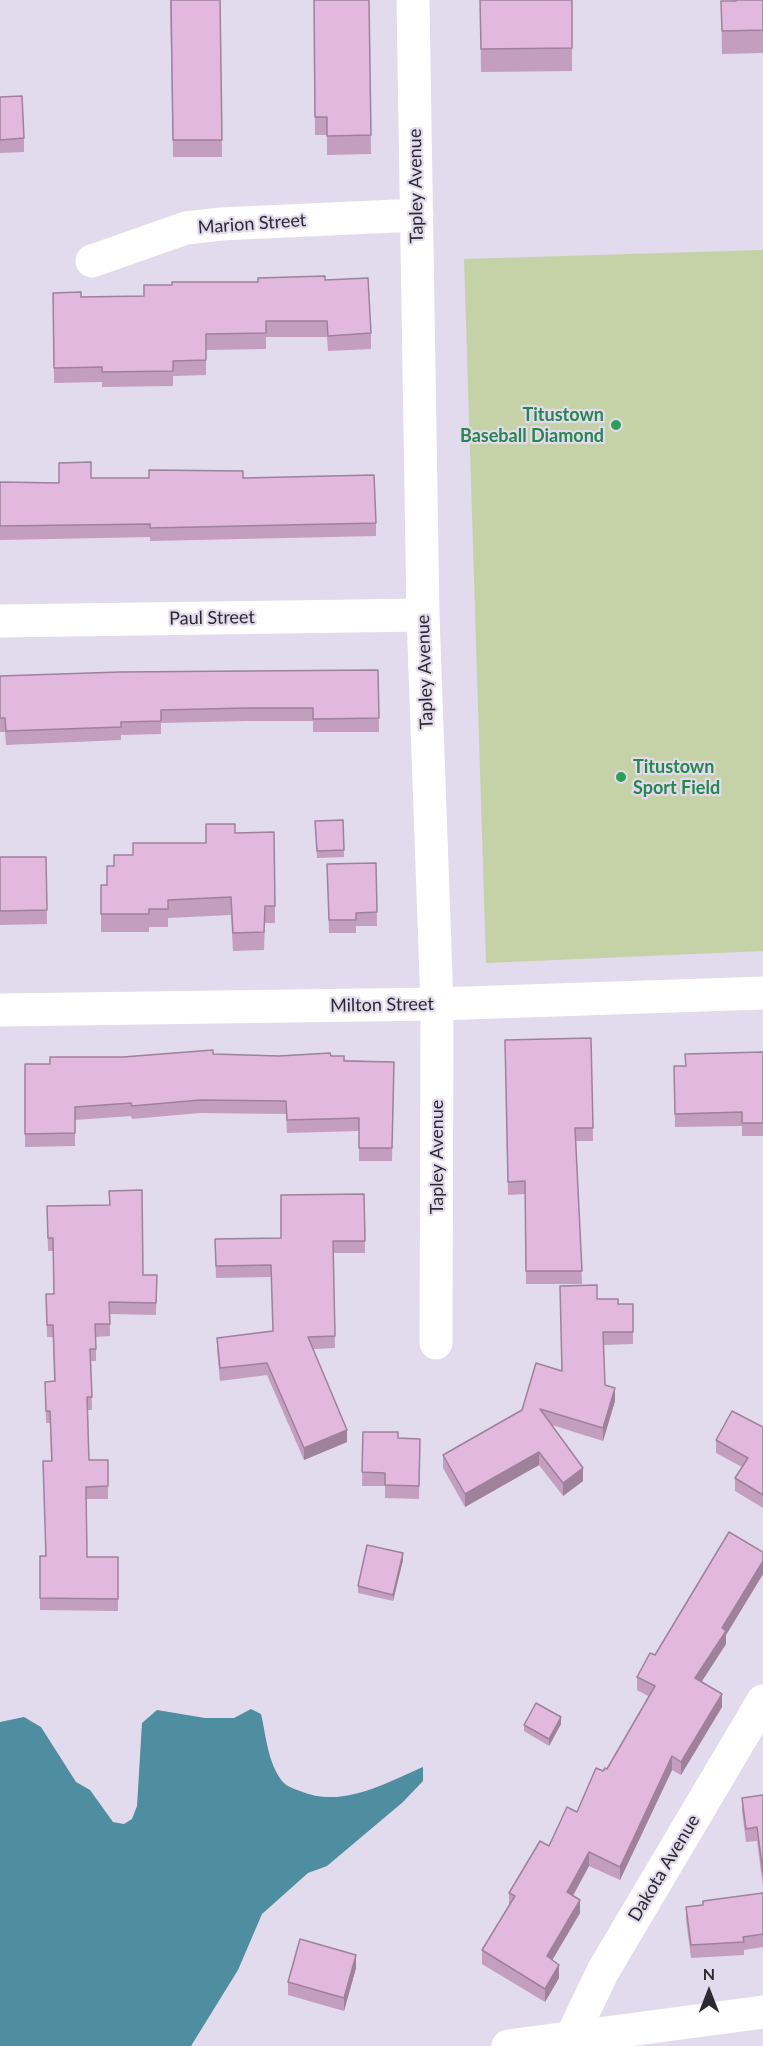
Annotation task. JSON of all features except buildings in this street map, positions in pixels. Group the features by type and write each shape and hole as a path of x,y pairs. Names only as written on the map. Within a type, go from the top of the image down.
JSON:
{"street":[{"name":"Tapley Avenue","path":"413,0 423,615 437,1004 436,1343"},
{"name":"Marion Street","path":"92,261 186,228 221,224 417,215"},
{"name":"Paul Street","path":"0,621 423,615"},
{"name":"Milton Street","path":"0,1010 437,1004 763,993"},
{"name":"Dakota Avenue","path":"571,2038 603,1971 763,1701"},
{"path":"508,2046 763,2012"}],"green space":[{"path":"763,250 763,951 486,963 464,259"}],"water":[{"path":"251,1709 261,1714 274,1768 284,1783 292,1788 316,1796 348,1796 379,1786 423,1767 423,1781 403,1802 327,1866 308,1873 262,1914 238,1970 191,2046 0,2046 0,1722 24,1717 41,1727 76,1782 90,1790 113,1822 124,1824 132,1819 137,1806 142,1723 157,1710 205,1718 234,1718"}],"place":[{"name":"Titustown Baseball Diamond","path":"616,425"},
{"name":"Titustown Sport Field","path":"621,777"}]}
